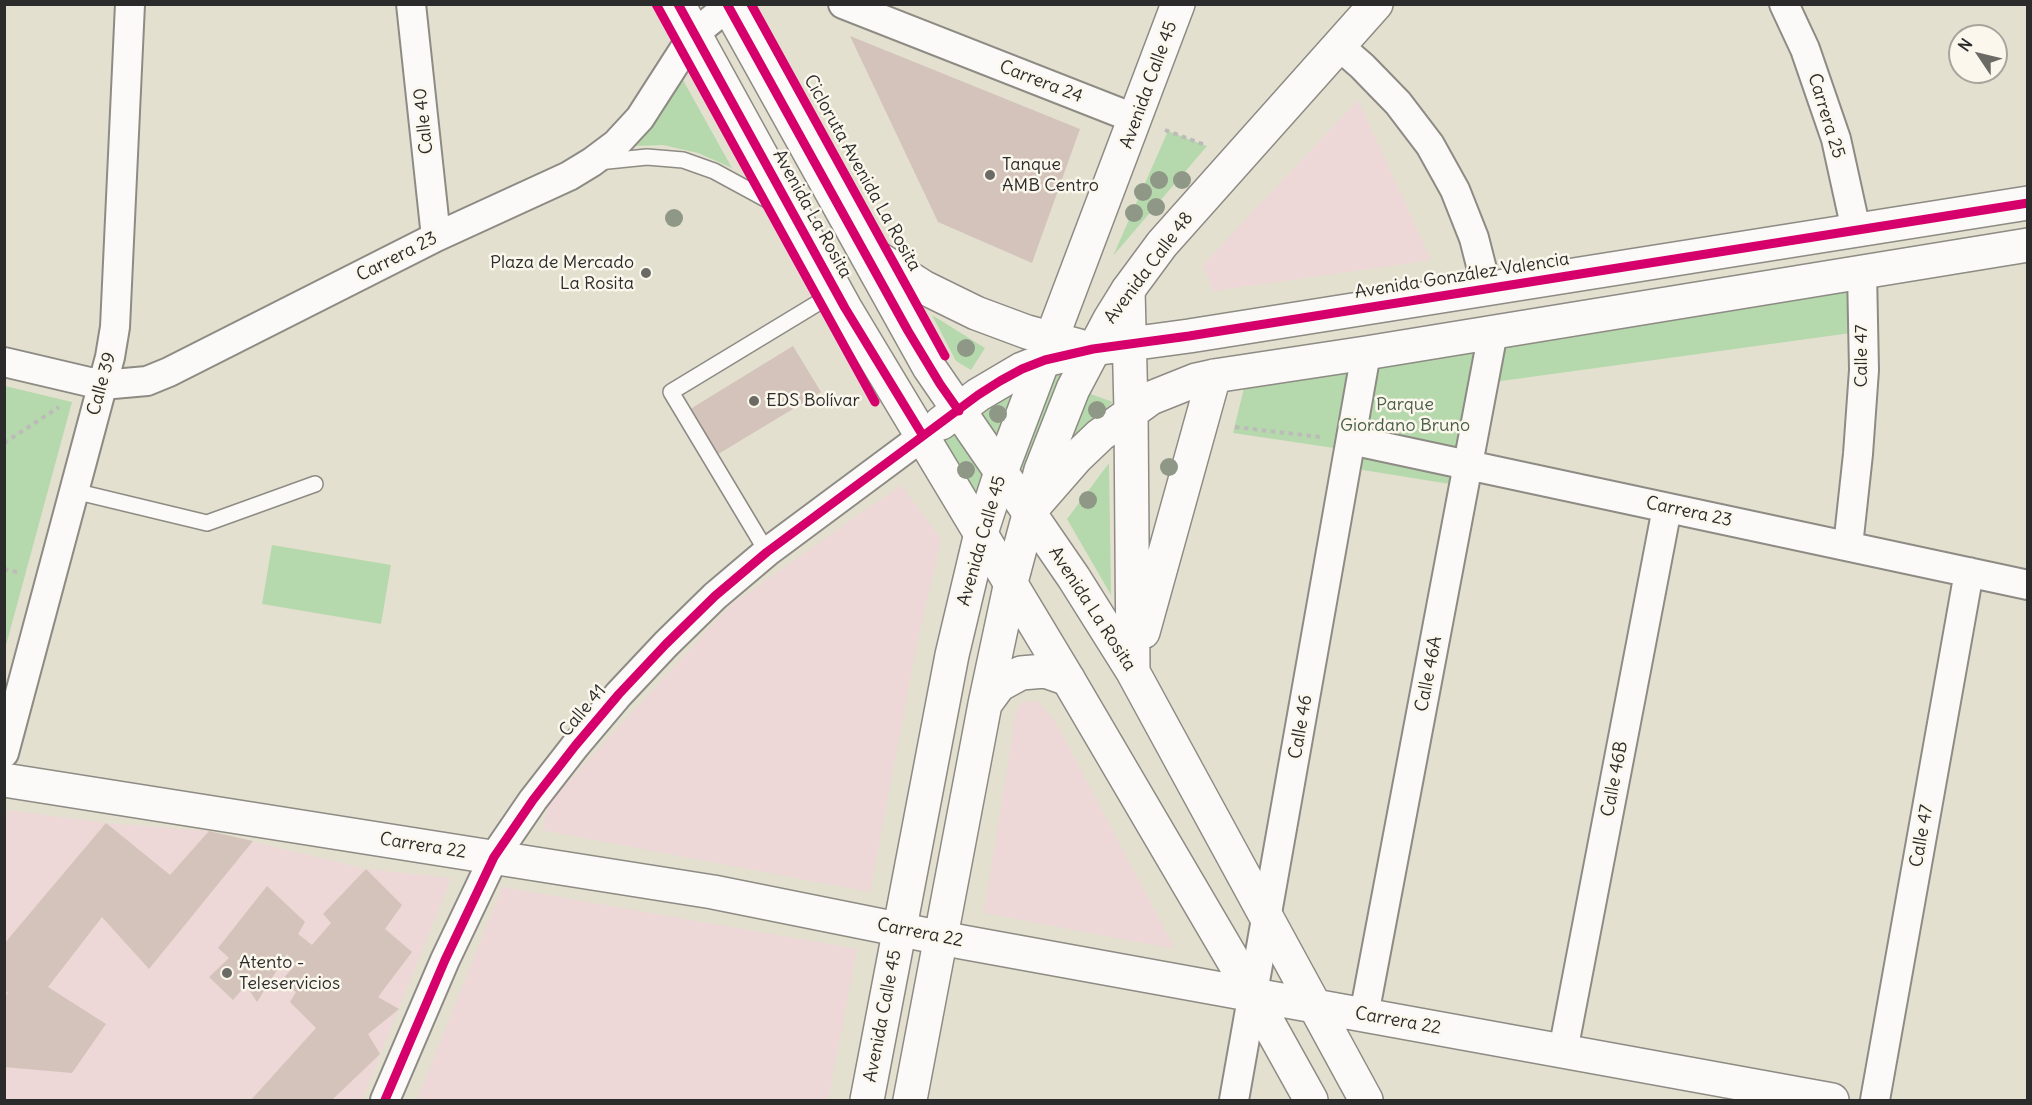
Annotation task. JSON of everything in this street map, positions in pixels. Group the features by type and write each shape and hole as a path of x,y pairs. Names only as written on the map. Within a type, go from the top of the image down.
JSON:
{"main road":[{"name":"Avenida La Rosita","path":"678,4 791,214 836,292 1068,679 1253,995 1311,1101"},
{"name":"Avenida Calle 45","path":"867,1101 952,655 981,533 1001,472 1178,4"},
{"name":"Avenida Calle 48","path":"1011,582 1041,470 1056,429 1093,349 1128,290 1162,244 1376,4"},
{"name":"Avenida La Rosita","path":"730,5 860,246 929,367 1074,579 1133,672 1366,1101"},
{"name":"Avenida González Valencia","path":"860,246 897,272 949,300 1001,323 1049,350 1093,349 2028,203"},
{"path":"1029,512 1077,457 1100,435 1131,411 1162,394 1196,380 2028,245"},
{"path":"1128,290 1133,672"},
{"path":"923,436 1000,381 1049,350"},
{"path":"1133,672 1214,376"},
{"path":"910,1101 985,704 1011,582"},
{"path":"985,704 999,685 1021,673 1045,671 1068,679"},
{"name":"Carrera 22","path":"4,780 713,892 900,930 1832,1101"}],"street":[{"name":"Calle 39","path":"4,753 74,491 98,384 110,357 116,327 130,4"},
{"name":"Calle 40","path":"411,4 436,237"},
{"name":"Carrera 24","path":"843,4 1136,119"},
{"name":"Carrera 25","path":"1784,4 1805,49 1836,139 1856,230"},
{"name":"Carrera 23","path":"4,362 98,384 147,381 436,237 568,176 616,144 639,118 694,34 730,5"},
{"path":"1339,46 1398,103 1430,145 1459,200 1474,238 1487,289"},
{"name":"Calle 47","path":"1848,546 1864,370 1862,272"},
{"name":"Calle 46A","path":"1364,1015 1493,332"},
{"name":"Calle 46","path":"1234,1101 1366,353"},
{"name":"Calle 41","path":"385,1101 445,960 494,857 568,755 619,694 707,604 767,552 923,436"},
{"name":"Carrera 23","path":"1351,440 2028,585"},
{"name":"Calle 46B","path":"1563,1051 1667,508"},
{"name":"Calle 47","path":"1875,1101 1969,573"}],"lane":[{"path":"592,162 647,157 683,160 714,171 791,214"},
{"path":"767,552 671,392 836,292"},
{"path":"74,491 207,523 315,484"}],"path":[{"path":"1136,119 1239,158"},
{"path":"4,443 98,384"},
{"path":"1228,426 1351,440"}],"shaded area":[{"path":"1358,100 1431,260 1213,291 1203,265"},
{"path":"901,485 941,539 917,643 870,892 542,830 549,803 731,605"},
{"path":"1037,701 1055,721 1175,949 984,913 1016,712 1022,702"},
{"path":"8,810 106,823 209,831 366,869 451,878 362,1100 5,1100 4,833"},
{"path":"502,887 857,949 828,1100 417,1100"}],"green space":[{"path":"683,80 732,168 698,153 663,145 636,146 661,114"},
{"path":"1168,131 1207,146 1113,256"},
{"name":"Parque Giordano Bruno","path":"1857,278 1851,333 1494,382 1456,485 1363,470 1339,456 1334,448 1233,433 1244,388"},
{"path":"932,315 985,348 971,370 956,361"},
{"path":"1056,365 1068,369 1028,471 1016,466"},
{"path":"1025,383 1000,447 975,413"},
{"path":"4,386 72,402 5,649"},
{"path":"1088,393 1113,402 1061,451"},
{"path":"958,424 994,477 973,492 936,440"},
{"path":"1109,463 1111,595 1067,519"},
{"path":"272,545 391,565 381,624 262,604"}],"building":[{"name":"Tanque AMB Centro","path":"850,36 1080,129 1032,263 938,222"},
{"name":"EDS Bolívar","path":"793,346 821,392 715,456 687,411"},
{"path":"106,823 170,875 209,831 253,841 149,969 102,917 48,987 106,1024 72,1073 4,1067 4,996 8,993 4,991 4,944"},
{"path":"366,869 402,905 385,929 412,952 378,997 399,1009 368,1034 380,1054 334,1100 251,1100 316,1028 290,1002 296,992 282,980 296,964 287,954 257,1002 246,985 233,1000 209,977 229,958 218,948 267,886 305,922 298,934 312,945 331,923 323,914"}],"cycle path":[{"path":"656,4 875,402"},
{"path":"678,4 845,308 923,436"},
{"path":"727,4 908,331 959,411"},
{"name":"Cicloruta Avenida La Rosita","path":"751,4 945,356"},
{"path":"385,1100 445,960 494,857 533,800 619,694 715,596 767,552 1000,381 1045,360 1093,349 1189,336 2028,203"}],"place":[{"name":"Tanque AMB Centro","path":"990,175"},
{"name":"Plaza de Mercado La Rosita","path":"646,273"},
{"name":"EDS Bolívar","path":"754,401"},
{"name":"Atento - Teleservicios","path":"227,973"}]}
